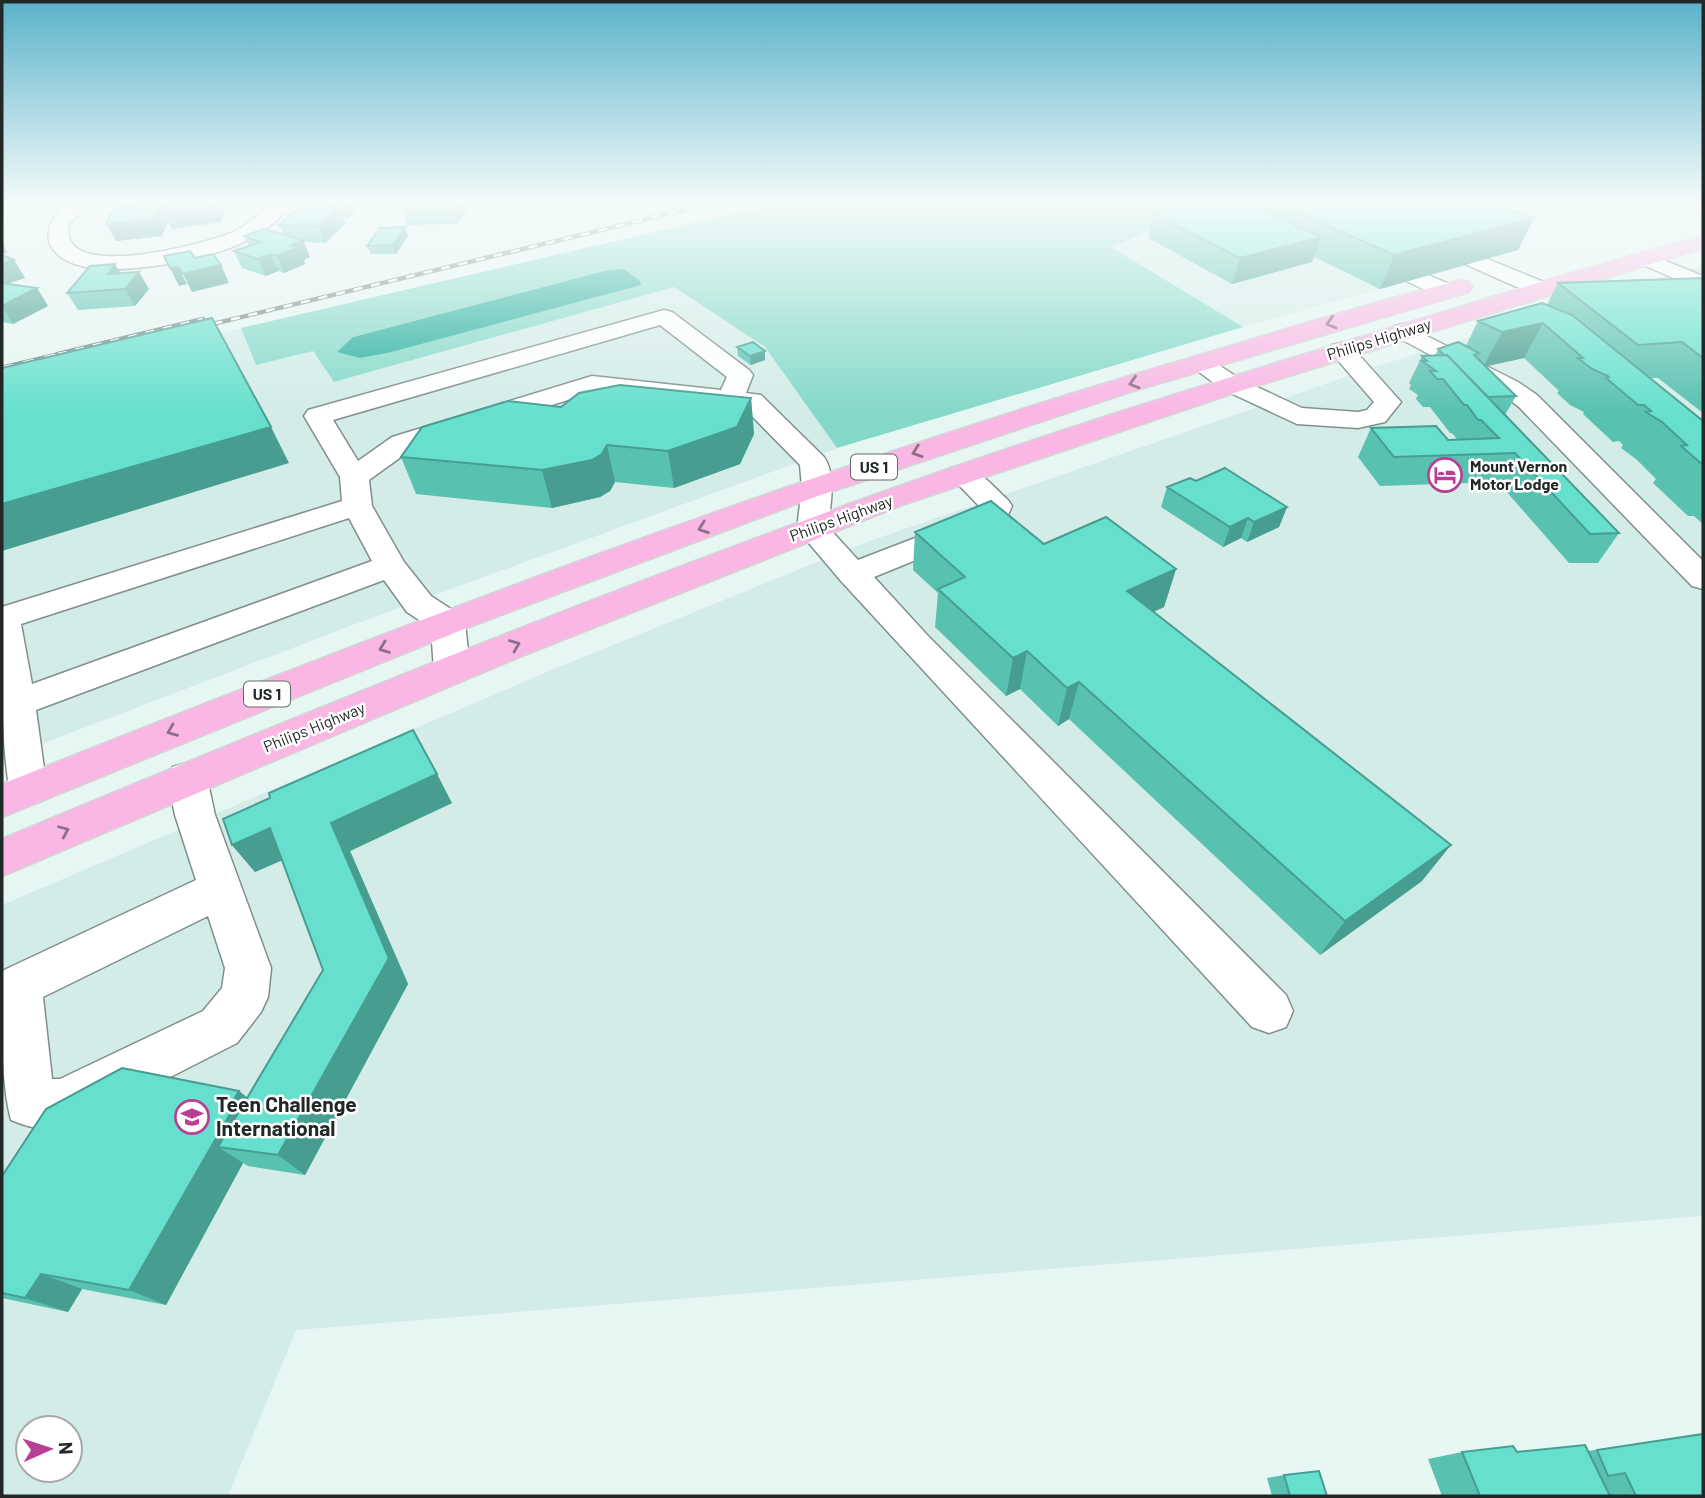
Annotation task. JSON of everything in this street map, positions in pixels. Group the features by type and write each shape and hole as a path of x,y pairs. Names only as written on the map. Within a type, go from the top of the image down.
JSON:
{"main road":[{"name":"Philips Highway","path":"14,795 448,624 817,487 1199,363 1506,274"},
{"name":"Philips Highway","path":"2,858 187,778 452,670 812,529 962,474 1231,384 1403,331 1515,309 1543,290 1597,274"}],"street":[{"path":"1409,274 1446,291"},
{"path":"1506,274 1543,290"},
{"path":"1679,274 1703,285"},
{"path":"1583,278 1620,287"},
{"path":"1672,292 1703,285"},
{"path":"452,670 448,624 419,604 390,566 356,491 317,416 664,317 740,375 731,398"},
{"path":"1403,331 1509,387 1528,401 1703,579"},
{"path":"1199,363 1231,384 1297,416 1358,420 1376,416 1388,402 1341,350"},
{"path":"14,795 17,703 3,618 356,491 402,443 593,384 752,401 814,463 817,487 812,529 925,654 1269,1011"},
{"path":"852,574 993,518 997,506 962,474"},
{"path":"17,703 390,566"},
{"path":"187,778 195,815 248,968 244,997 220,1027 62,1105 29,1102 18,986 220,889"}],"shaded area":[{"path":"474,274 593,274 353,337 360,358 388,353 640,285 629,274 1155,274 1243,327 837,448 765,347 674,287 334,382 313,351 256,365 241,328"},
{"path":"593,274 631,274 641,285 388,353 360,358 337,352 353,337"},
{"path":"1155,274 1349,274 1380,289 1243,327"},
{"path":"1671,274 1703,274 1703,1216 296,1330 228,1496 2,1496 2,905 566,664 867,542 1377,366"},
{"path":"674,287 765,347 837,448 350,626 2,759 2,388 241,328 256,365 313,351 335,382"}],"building":[{"path":"83,274 137,274 125,289 67,293"},
{"path":"1703,278 1703,358 1682,342 1638,345 1558,283"},
{"path":"2,283 37,288 2,306"},
{"path":"1542,303 1572,315 1703,421 1703,465 1681,446 1687,445 1662,422 1646,412 1651,411 1644,405 1638,405 1606,378 1608,376 1592,369 1578,358 1583,358 1543,323 1502,332 1478,321"},
{"path":"212,318 271,427 2,504 2,368"},
{"path":"753,342 765,351 750,356 737,347"},
{"path":"1458,342 1479,353 1474,355 1516,396 1488,397 1438,349"},
{"path":"1447,355 1619,533 1590,534 1515,453 1394,457 1371,428 1436,426 1448,440 1499,438 1478,420 1443,379 1437,379 1430,371 1436,371 1422,361 1427,361 1422,356"},
{"path":"620,385 751,398 737,427 668,451 607,445 602,454 592,460 542,470 401,457 422,427 508,401 561,407 579,393"},
{"path":"1225,468 1287,507 1254,522 1248,518 1230,527 1167,487 1190,478 1196,481"},
{"path":"991,501 1044,544 1106,517 1176,569 1127,591 1451,845 1345,921 1079,682 1067,688 1027,651 1013,658 938,589 965,577 915,532"},
{"path":"413,730 437,774 331,823 389,958 278,1155 218,1147 323,970 270,828 232,845 223,819 270,798 269,793"},
{"path":"122,1068 239,1091 229,1107 234,1107 129,1290 41,1274 25,1298 2,1293 2,1176 46,1109"},
{"path":"1703,1434 1703,1496 1636,1496 1625,1473 1608,1476 1597,1450"},
{"path":"1585,1445 1610,1496 1480,1496 1462,1452 1513,1446 1517,1452"},
{"path":"1319,1471 1327,1496 1290,1496 1284,1475"}],"railway":[{"path":"196,328 420,274"},
{"path":"58,354 203,319"},
{"path":"2,368 65,353"}],"place":[{"name":"Mount Vernon Motor Lodge","path":"1445,475"},
{"name":"Teen Challenge International","path":"192,1117"}]}
